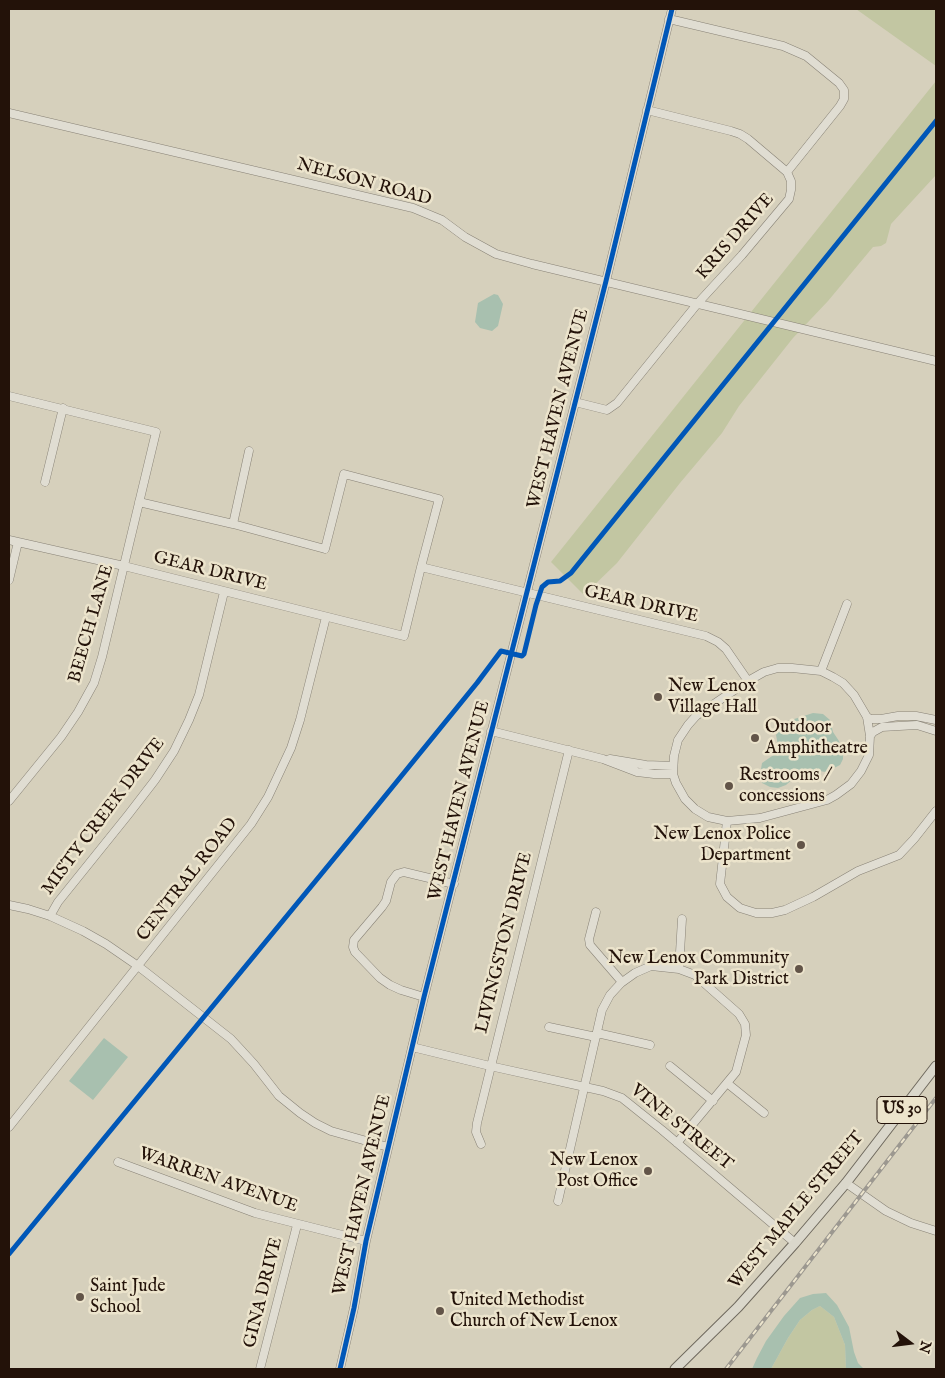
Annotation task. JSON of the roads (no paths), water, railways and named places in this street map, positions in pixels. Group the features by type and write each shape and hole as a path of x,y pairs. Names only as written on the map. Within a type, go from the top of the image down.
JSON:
{"main road":[{"name":"WEST MAPLE STREET","path":"675,1369 738,1307 795,1243 846,1182 936,1066"}],"street":[{"name":"WEST HAVEN AVENUE","path":"340,1369 354,1308 366,1241 424,997 606,281 672,9"},
{"path":"647,110 740,134 787,172 844,99 844,90 839,83 806,56 783,46 669,19"},
{"name":"NELSON ROAD","path":"9,113 413,208 442,220 464,237 496,254 936,361"},
{"name":"KRIS DRIVE","path":"575,402 607,410 618,404 698,303 742,255 789,198 791,181 787,172"},
{"path":"9,396 64,408 45,482"},
{"name":"BEECH LANE","path":"9,801 61,737 88,696 94,683 102,657 156,432 64,408"},
{"path":"233,524 249,451"},
{"path":"139,502 233,524 326,549 344,474 439,499 421,567"},
{"name":"GEAR DRIVE","path":"9,540 124,566 404,636 421,567 706,636 718,642 726,649 748,681"},
{"path":"9,580 18,542"},
{"name":"MISTY CREEK DRIVE","path":"50,916 58,902 155,780 174,751 199,695 224,592"},
{"path":"821,671 848,604"},
{"name":"CENTRAL ROAD","path":"9,1127 251,824 268,797 291,748 326,617"},
{"path":"778,668 821,671 833,677 854,695 867,717 870,736 869,755 861,771 851,784 827,800 760,818 727,822 708,817 695,809 685,799 673,770 678,740 696,716 764,672 778,668"},
{"path":"867,717 881,720 898,716 916,716 936,720"},
{"path":"870,736 882,727 917,725 936,731"},
{"path":"491,731 603,759 659,766 673,770"},
{"name":"LIVINGSTON DRIVE","path":"481,1144 476,1132 477,1123 569,750"},
{"path":"727,822 720,884 727,897 740,908 756,913 785,910 858,871 899,855 936,811"},
{"path":"424,997 390,985 380,978 356,952 353,947 354,940 386,901 391,882 397,874 404,872 454,884"},
{"path":"9,905 28,908 50,916 106,944 138,966 231,1039 279,1096 300,1113 331,1131 388,1147"},
{"path":"596,912 589,938 590,945 622,982"},
{"path":"679,969 682,919"},
{"path":"558,1201 602,1010 610,995 622,982 635,972 651,966 679,969 695,975 739,1014 745,1024 746,1035 736,1072 677,1143"},
{"path":"549,1027 650,1045"},
{"name":"VINE STREET","path":"412,1047 603,1090 622,1098 795,1243"},
{"path":"670,1066 713,1100"},
{"path":"727,1083 764,1112"},
{"name":"WARREN AVENUE","path":"118,1162 255,1214 366,1241"},
{"path":"846,1182 886,1211 911,1223 936,1231"},
{"name":"GINA DRIVE","path":"260,1369 297,1225"}],"railway":[{"path":"726,1369 936,1098"}],"place":[{"name":"New Lenox Village Hall","path":"658,697"},
{"name":"Outdoor Amphitheatre","path":"755,738"},
{"name":"Restrooms / concessions","path":"729,786"},
{"name":"New Lenox Police Department","path":"801,845"},
{"name":"New Lenox Community Park District","path":"799,969"},
{"name":"New Lenox Post Office","path":"648,1171"},
{"name":"Saint Jude School","path":"80,1297"},
{"name":"United Methodist Church of New Lenox","path":"440,1311"}]}
